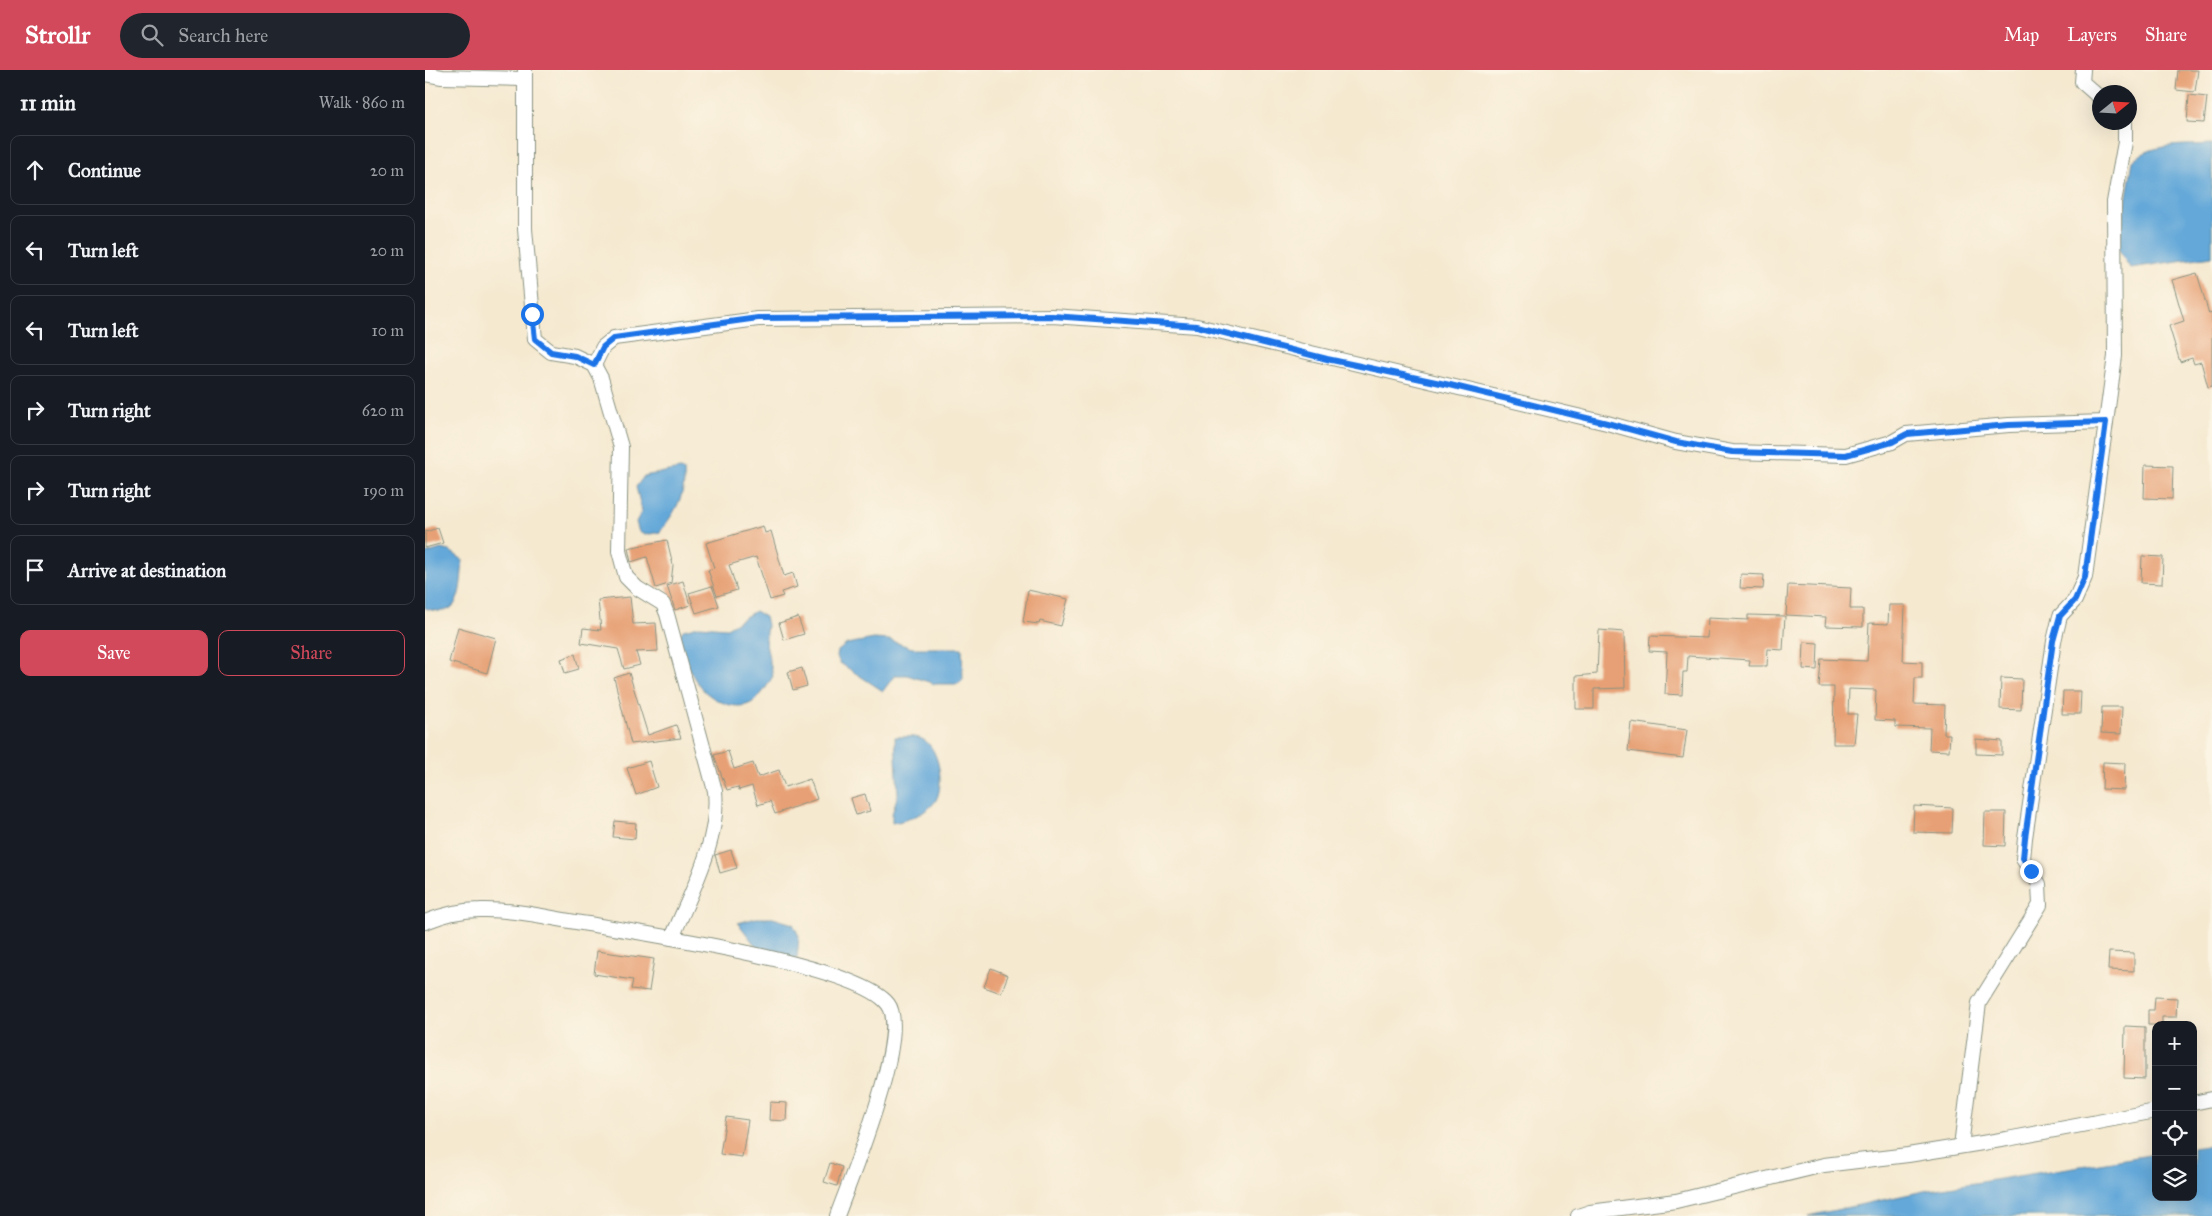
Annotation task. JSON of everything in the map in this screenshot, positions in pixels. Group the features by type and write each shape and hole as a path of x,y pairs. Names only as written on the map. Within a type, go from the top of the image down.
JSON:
{"street":[{"path":"2083,70 2082,82 2092,91"},
{"path":"425,74 442,77 525,74 525,229 535,339 551,352 575,356 594,365 601,378 621,447 619,551 626,578 637,588 663,604 715,791 717,811 704,862 673,938"},
{"path":"1961,1146 1979,1003 2040,905 2039,884 2023,858 2025,838 2053,641 2060,616 2075,600 2085,577 2115,356 2114,202 2125,142 2125,130"},
{"path":"594,365 603,347 614,338 758,318 1052,316 1197,326 1327,359 1588,418 1676,442 1732,452 1846,455 1892,442 1907,434 2009,425 2106,422"},
{"path":"425,922 459,912 480,910 514,912 709,944 836,976 871,991 889,1004 895,1020 894,1038 876,1108 837,1216"},
{"path":"2197,1102 2212,1099"},
{"path":"1578,1216 1590,1212 1676,1201 1825,1164 1908,1155 2152,1111"}],"water":[{"path":"2212,144 2212,256 2130,268 2118,248 2133,161 2141,155 2159,148"},
{"path":"680,469 684,471 683,488 678,504 670,518 660,532 645,535 639,532 636,522 642,511 636,487 644,476"},
{"path":"441,549 450,551 463,560 460,591 457,599 453,606 447,610 437,611 425,608 425,554"},
{"path":"755,611 765,617 767,625 765,640 773,676 755,701 738,706 723,703 709,695 695,680 678,639 683,630 699,626 727,628"},
{"path":"874,639 889,640 912,648 962,648 963,680 958,684 935,684 907,675 895,675 883,691 840,663 837,657 838,651 847,644"},
{"path":"895,737 916,737 926,741 936,756 940,784 939,793 933,805 910,818 892,823 892,814 898,794"},
{"path":"756,918 773,918 793,924 799,936 797,959 758,949 738,923"},
{"path":"2212,1145 2212,1216 1808,1216 1924,1191 2152,1155 2152,1201 2197,1201 2197,1147"}],"building":[{"path":"2178,70 2198,70 2195,92 2176,90"},
{"path":"2189,95 2207,97 2204,123 2187,122"},
{"path":"2197,273 2209,314 2212,313 2212,386 2208,387 2201,362 2194,364 2192,358 2180,362 2169,326 2184,321 2172,280"},
{"path":"2145,465 2173,466 2172,499 2144,498"},
{"path":"763,526 765,533 771,531 784,576 793,573 797,587 781,592 783,596 770,600 756,557 729,565 737,590 717,596 708,570 714,568 706,543"},
{"path":"438,528 443,543 425,548 425,532"},
{"path":"667,540 673,565 671,583 656,588 647,557 631,562 628,548"},
{"path":"2142,556 2163,557 2162,584 2141,583"},
{"path":"1741,574 1764,575 1763,589 1740,588"},
{"path":"683,581 690,605 675,610 667,586"},
{"path":"1788,585 1851,588 1850,609 1863,609 1863,627 1825,626 1826,617 1786,615"},
{"path":"712,586 719,606 696,613 689,593"},
{"path":"1028,590 1068,599 1061,626 1040,621 1039,624 1023,622"},
{"path":"630,597 633,624 656,623 658,651 636,652 640,665 624,669 618,649 581,643 583,628 601,630 598,600"},
{"path":"1889,605 1905,605 1903,661 1922,662 1922,678 1915,678 1914,704 1945,705 1944,734 1950,734 1949,751 1929,750 1930,728 1895,727 1895,721 1875,720 1876,690 1849,689 1848,714 1857,714 1854,744 1833,744 1834,687 1819,687 1821,659 1867,661 1869,623 1888,624"},
{"path":"1748,615 1785,616 1783,650 1768,649 1767,666 1749,666 1750,660 1688,656 1687,672 1683,672 1682,695 1665,694 1667,652 1649,651 1650,636 1707,638 1708,618 1748,620"},
{"path":"798,617 804,634 784,640 779,623"},
{"path":"458,627 496,638 487,673 449,662"},
{"path":"1599,630 1624,632 1625,688 1594,689 1594,709 1576,709 1576,676 1597,674"},
{"path":"1804,642 1818,643 1817,670 1803,669"},
{"path":"575,654 579,669 565,673 561,659"},
{"path":"802,668 807,686 793,690 788,672"},
{"path":"629,673 648,735 676,725 681,738 631,744 614,678"},
{"path":"2001,678 2022,679 2021,710 2000,709"},
{"path":"2063,691 2081,691 2080,714 2062,714"},
{"path":"2102,707 2122,707 2121,734 2101,733"},
{"path":"1631,722 1687,730 1683,758 1628,751"},
{"path":"1976,739 2002,741 2002,755 1976,754"},
{"path":"728,751 734,769 753,763 758,777 779,770 785,787 810,779 817,799 775,814 770,801 758,805 752,786 739,790 738,787 727,790 714,755"},
{"path":"649,761 657,787 636,795 627,768"},
{"path":"2103,762 2125,763 2124,790 2102,789"},
{"path":"865,794 870,811 856,815 851,798"},
{"path":"1914,806 1953,808 1952,833 1913,832"},
{"path":"1985,812 2006,812 2005,846 1984,845"},
{"path":"615,821 636,823 635,839 613,837"},
{"path":"731,850 737,868 720,873 715,855"},
{"path":"597,951 654,959 649,991 631,989 633,980 594,974"},
{"path":"2109,952 2134,953 2134,971 2108,970"},
{"path":"991,968 1008,975 1001,993 984,987"},
{"path":"2155,997 2177,998 2176,1017 2162,1017 2162,1021 2152,1021 2152,1025 2148,1025 2148,1010 2154,1010"},
{"path":"2125,1026 2145,1027 2145,1079 2124,1078"},
{"path":"770,1102 787,1103 786,1121 769,1120"},
{"path":"726,1117 748,1120 742,1157 720,1154"},
{"path":"830,1163 842,1167 837,1186 824,1182"}],"route":[{"path":"532,314 535,339 551,352 575,356 594,365 603,347 614,338 758,318 943,315 1052,316 1197,326 1327,359 1450,385 1607,423 1676,442 1732,452 1846,455 1892,442 1907,434 2009,425 2106,422 2085,577 2075,600 2069,604 2060,616 2053,641 2023,858 2031,871"}]}
